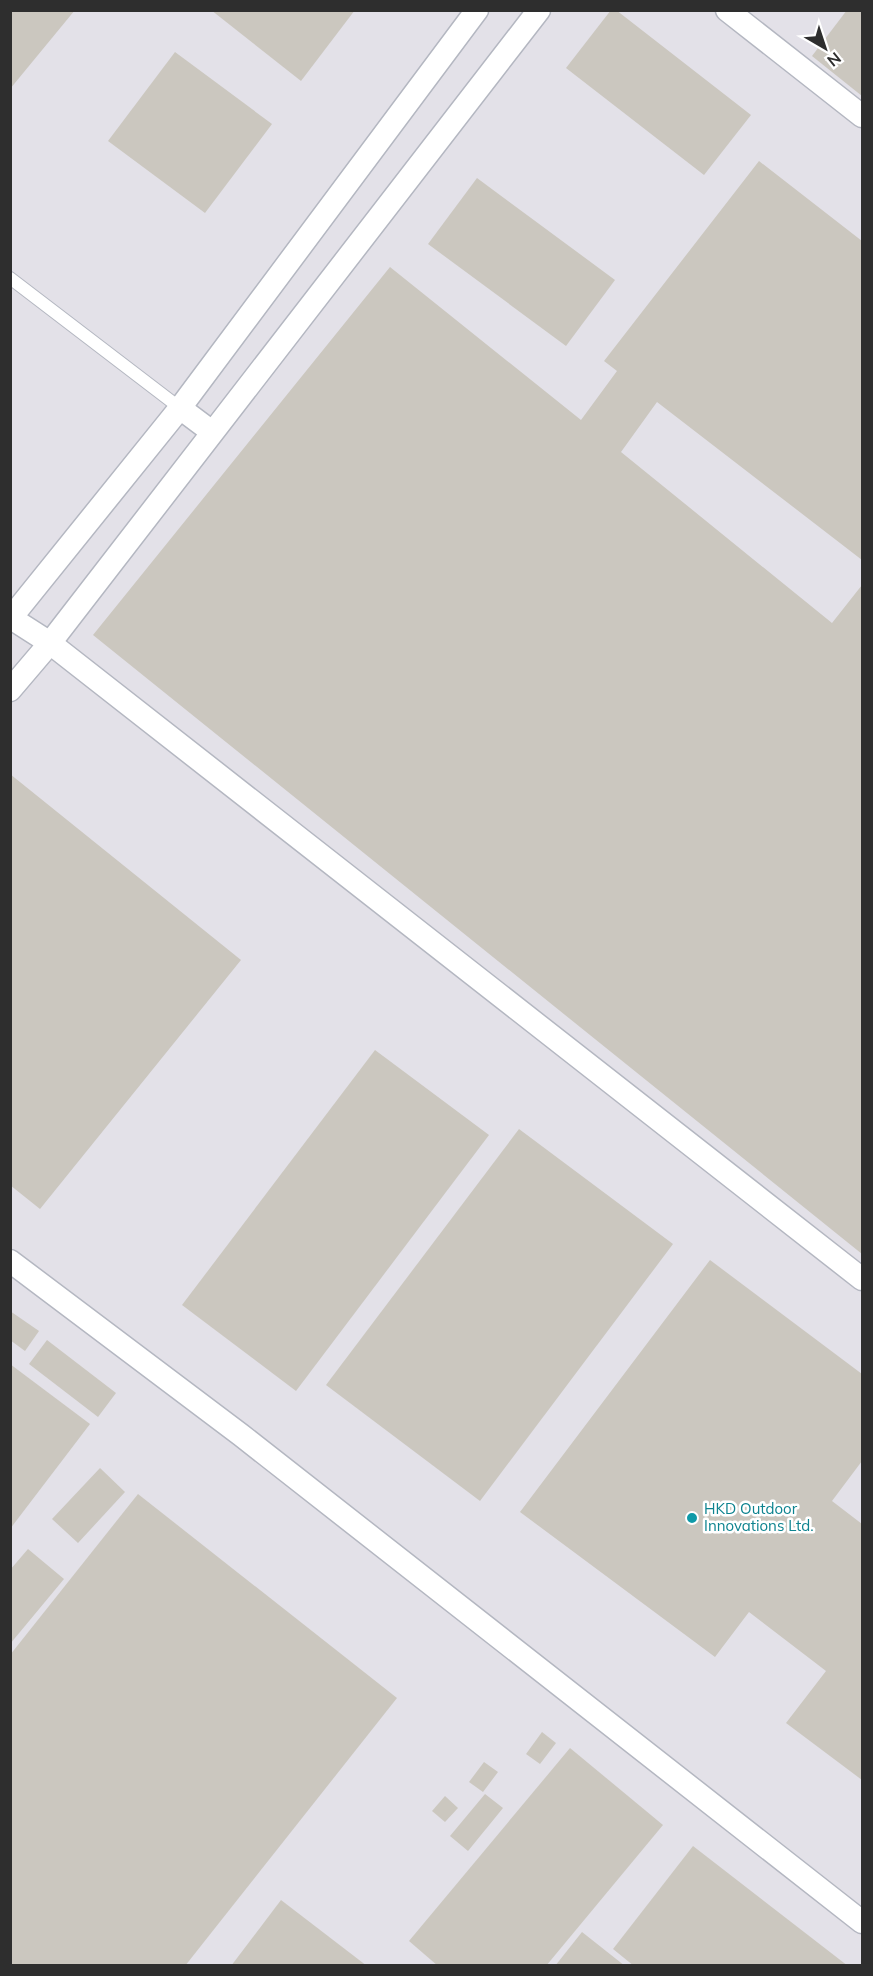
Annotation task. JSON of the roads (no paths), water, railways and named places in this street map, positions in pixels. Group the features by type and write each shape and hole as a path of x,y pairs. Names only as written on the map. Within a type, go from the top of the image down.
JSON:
{"street":[{"path":"477,10 180,408 11,619 50,643 862,1280"},
{"path":"10,690 50,643 539,10"},
{"path":"727,10 862,116"},
{"path":"180,408 212,432"},
{"path":"10,1261 241,1435 862,1922"}],"lane":[{"path":"10,278 180,408"}],"place":[{"name":"HKD Outdoor Innovations Ltd.","path":"692,1518"}]}
